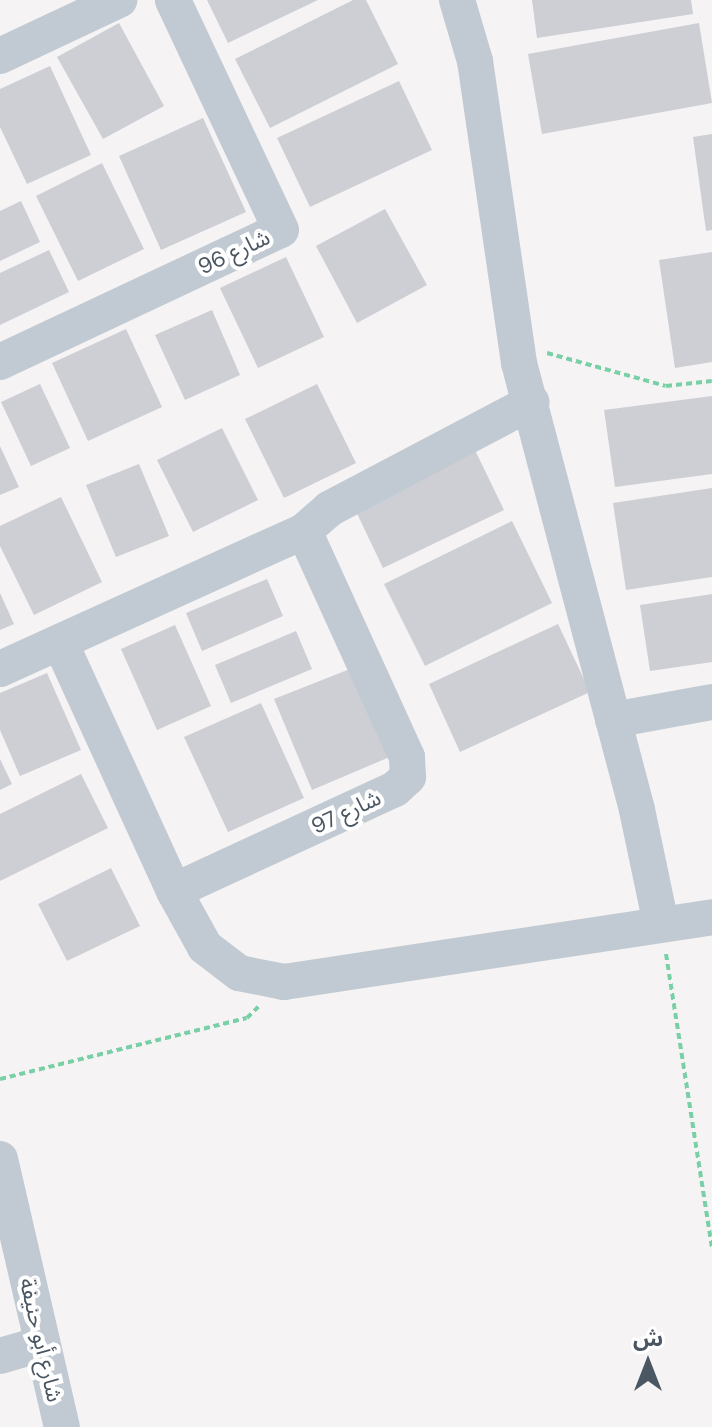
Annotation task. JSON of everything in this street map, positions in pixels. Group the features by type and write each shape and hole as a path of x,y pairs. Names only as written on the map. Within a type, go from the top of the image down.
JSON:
{"street":[{"path":"0,56 119,0"},
{"name":"شارع 96","path":"0,362 281,230 173,0"},
{"path":"457,0 475,61 515,345 613,720 661,924"},
{"path":"0,669 304,531 329,509 532,402"},
{"name":"شارع 97","path":"174,891 395,789 408,777 407,757 304,531"},
{"path":"60,642 174,891 205,947 239,973 284,982 712,917"},
{"path":"613,720 712,702"},
{"name":"شارع أبو حنيفة","path":"0,1159 62,1427"},
{"path":"0,1356 41,1344"}],"path":[{"path":"515,345 666,386 712,381"},
{"path":"661,924 712,1248"},
{"path":"0,1079 247,1018 284,982"}],"building":[{"path":"207,0 318,0 228,43"},
{"path":"353,0 366,0 398,64 270,128 235,59"},
{"path":"532,0 691,0 693,14 537,38"},
{"path":"119,23 164,106 103,139 57,57"},
{"path":"699,23 712,103 542,134 528,54"},
{"path":"50,66 91,155 27,184 0,127 0,89"},
{"path":"399,81 432,150 310,207 277,138"},
{"path":"203,118 246,212 161,250 119,156"},
{"path":"712,134 712,230 706,231 693,137"},
{"path":"102,163 144,249 78,281 36,196"},
{"path":"21,201 40,242 0,261 0,211"},
{"path":"385,209 427,285 357,323 316,246"},
{"path":"49,250 69,292 0,325 0,273"},
{"path":"712,252 712,362 675,368 659,260"},
{"path":"286,257 324,337 258,368 220,288"},
{"path":"212,310 240,375 185,400 155,335"},
{"path":"126,329 162,407 88,441 52,363"},
{"path":"40,384 70,448 31,466 1,402"},
{"path":"317,384 356,463 284,498 245,419"},
{"path":"712,396 712,474 615,487 604,410"},
{"path":"222,428 258,500 193,532 157,460"},
{"path":"0,446 19,487 0,495"},
{"path":"473,446 504,510 383,568 352,503"},
{"path":"139,464 169,536 116,557 86,485"},
{"path":"712,488 712,577 626,590 613,503"},
{"path":"61,497 102,582 34,615 0,546 0,526"},
{"path":"512,521 552,603 425,666 384,584"},
{"path":"267,579 283,616 202,651 186,613"},
{"path":"0,593 14,624 0,630"},
{"path":"712,594 712,662 650,671 640,605"},
{"path":"558,624 590,692 460,752 429,684"},
{"path":"175,625 211,706 157,730 121,649"},
{"path":"296,631 312,669 231,703 215,665"},
{"path":"355,667 392,756 312,790 274,699"},
{"path":"47,673 81,750 20,776 0,730 0,693"},
{"path":"261,703 304,798 228,832 184,737"},
{"path":"0,759 12,784 0,790"},
{"path":"81,774 108,828 0,881 0,814"},
{"path":"111,868 140,926 67,961 38,904"}]}
